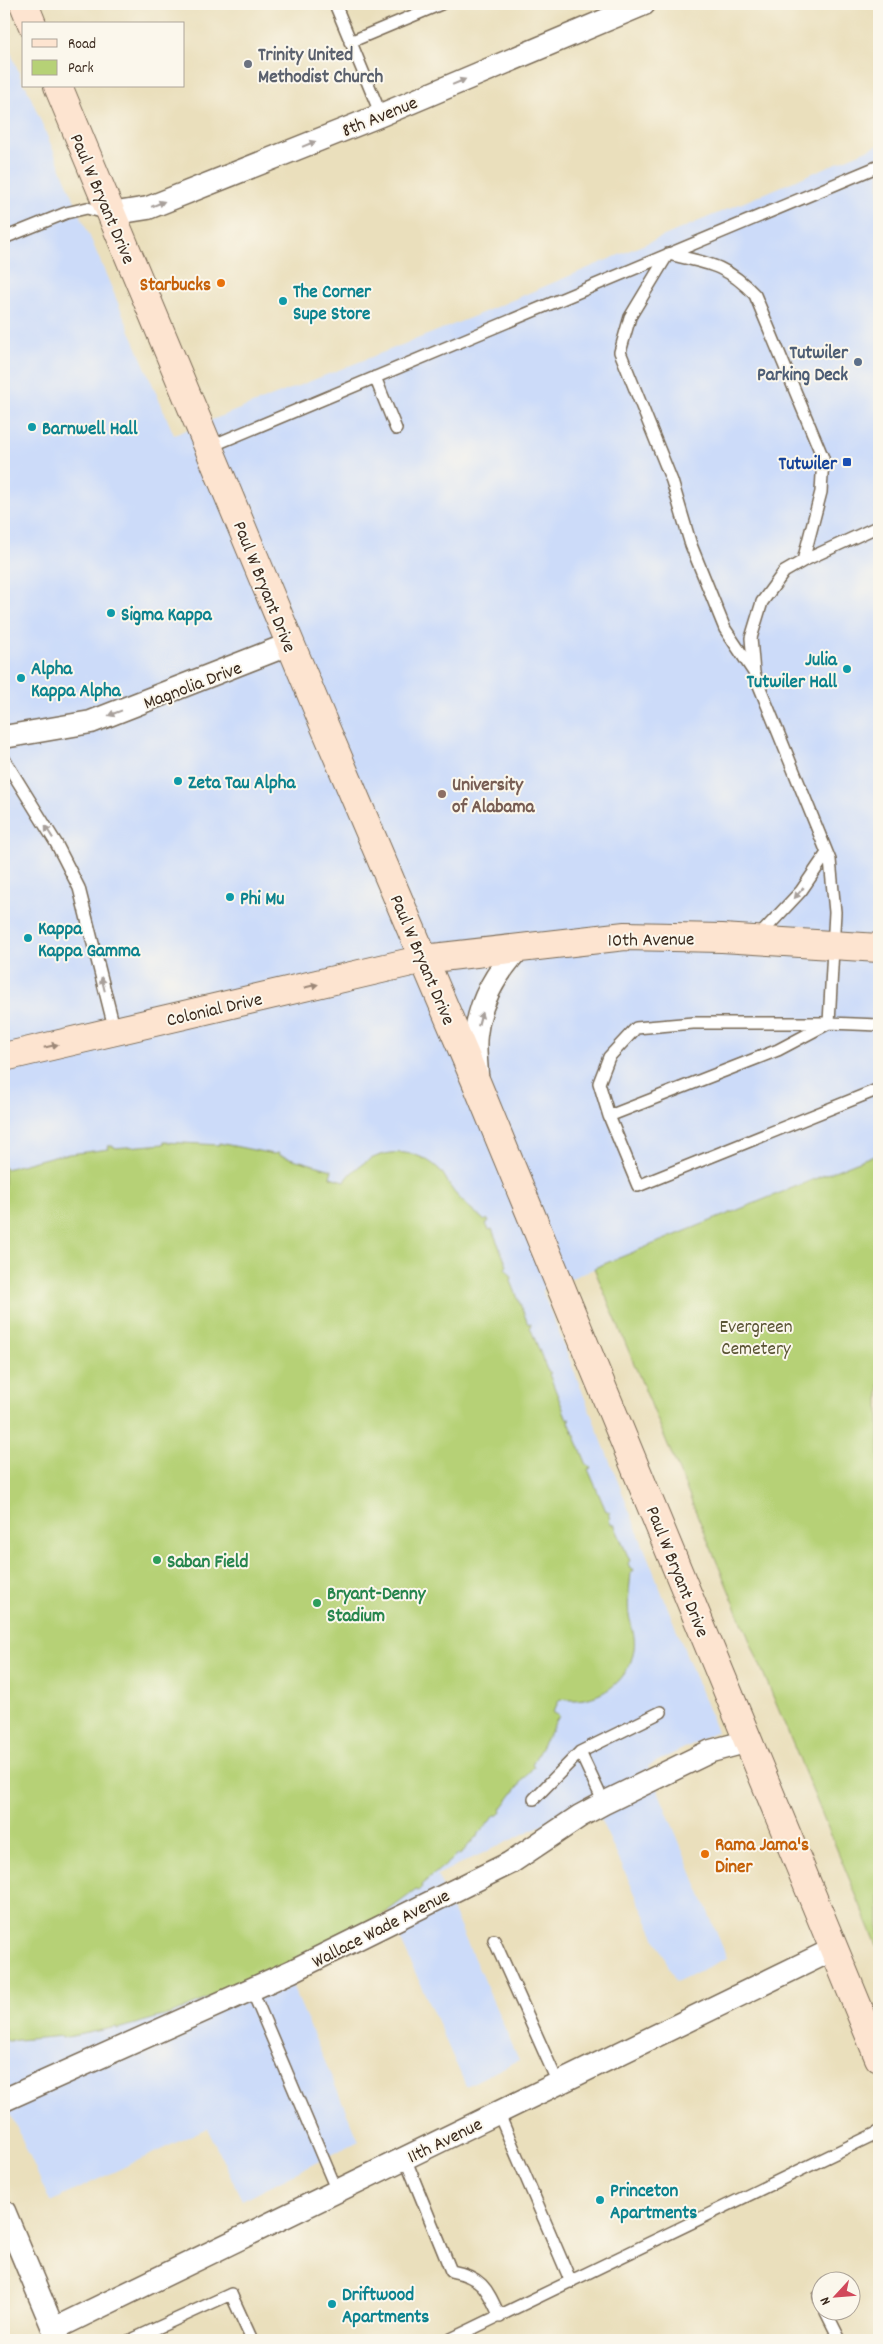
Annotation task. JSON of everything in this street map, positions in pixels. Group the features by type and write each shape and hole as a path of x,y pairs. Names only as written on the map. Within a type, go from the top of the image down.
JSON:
{"street":[{"path":"24,4 31,22"},
{"name":"8th Avenue","path":"110,214 148,208 381,115 644,4"},
{"name":"Paul W Bryant Drive","path":"59,88 290,644 477,1084 879,2058"},
{"name":"Magnolia Drive","path":"4,737 91,722 259,658 290,644"},
{"name":"10th Avenue","path":"424,959 625,936 755,940 879,948"},
{"name":"Paul W Bryant Drive","path":"477,1084 476,1035 486,997 501,968 519,948"},
{"name":"Colonial Drive","path":"4,1057 424,959"},
{"name":"Wallace Wade Avenue","path":"4,2100 251,1988 292,1972 408,1912 510,1863 580,1816 604,1803 711,1751 749,1741"},
{"name":"11th Avenue","path":"56,2335 337,2191 834,1949"},
{"path":"4,2211 56,2335"}],"lane":[{"path":"335,4 381,115"},
{"path":"350,42 441,4"},
{"path":"209,447 879,166"},
{"path":"4,238 66,213 87,208 110,214"},
{"path":"668,254 714,265 739,278 755,295 823,458 821,492 803,561"},
{"path":"668,254 630,317 620,352 672,481 691,545 725,629 754,673 830,860 835,912 829,1023"},
{"path":"375,377 396,429"},
{"path":"754,673 751,638 762,602 784,572 803,561 879,526"},
{"path":"4,759 56,843 79,888 115,1032"},
{"path":"755,940 801,891 827,853"},
{"path":"879,1026 829,1023 693,1023 636,1028 609,1057 599,1082 610,1116 638,1186 879,1089"},
{"path":"610,1116 778,1050 829,1023"},
{"path":"534,1799 580,1752 661,1712"},
{"path":"580,1752 604,1803"},
{"path":"494,1940 558,2083"},
{"path":"251,1988 337,2191"},
{"path":"498,2112 571,2282"},
{"path":"449,2340 500,2317 879,2132"},
{"path":"405,2158 450,2271 465,2274 478,2280 487,2289 500,2317"},
{"path":"131,2340 231,2294 252,2340"},
{"path":"831,2322 840,2340"}],"shaded area":[{"name":"University of Alabama","path":"4,35 22,81 22,88 27,88 174,435 470,318 879,145 879,1153 542,1290 717,1732 648,1766 727,1958 676,1982 589,1795 540,1826 437,1875 519,2060 466,2086 385,1901 278,1952 359,2141 242,2200 207,2128 50,2202 4,2099"}],"green space":[{"name":"Bryant-Denny Stadium","path":"164,1142 219,1145 219,1143 273,1154 279,1153 279,1155 332,1170 330,1177 345,1181 354,1170 377,1156 389,1153 415,1155 428,1160 439,1169 457,1196 485,1221 487,1219 489,1222 486,1224 489,1230 492,1229 507,1266 505,1268 512,1277 511,1281 528,1324 531,1323 530,1327 547,1370 551,1373 549,1374 567,1419 570,1418 569,1422 587,1465 591,1468 588,1469 606,1511 610,1513 608,1515 611,1518 609,1519 611,1525 614,1524 630,1561 628,1563 630,1569 634,1571 631,1572 628,1604 634,1636 634,1649 631,1662 625,1673 608,1690 585,1699 560,1699 553,1712 559,1716 532,1764 534,1766 501,1809 502,1811 498,1816 496,1814 460,1855 458,1854 421,1885 422,1887 418,1891 416,1890 377,1919 330,1948 171,2014 117,2029 117,2027 62,2038 62,2036 7,2041 4,2039 4,1167 6,1169 54,1156 109,1149 108,1146 114,1146 115,1148 164,1144"},
{"name":"Evergreen Cemetery","path":"879,1153 879,1950 594,1268"}],"place":[{"name":"Trinity United Methodist Church","path":"248,64"},
{"name":"Starbucks","path":"221,283"},
{"name":"The Corner Supe Store","path":"283,301"},
{"name":"Tutwiler Parking Deck","path":"858,362"},
{"name":"Barnwell Hall","path":"32,427"},
{"name":"Tutwiler","path":"847,462"},
{"name":"Sigma Kappa","path":"111,613"},
{"name":"Julia Tutwiler Hall","path":"847,669"},
{"name":"Alpha Kappa Alpha","path":"21,678"},
{"name":"Zeta Tau Alpha","path":"178,781"},
{"name":"University of Alabama","path":"442,794"},
{"name":"Phi Mu","path":"230,897"},
{"name":"Kappa Kappa Gamma","path":"28,938"},
{"name":"Saban Field","path":"157,1560"},
{"name":"Bryant-Denny Stadium","path":"317,1603"},
{"name":"Rama Jama's Diner","path":"705,1854"},
{"name":"Princeton Apartments","path":"600,2200"},
{"name":"Driftwood Apartments","path":"332,2304"}]}
